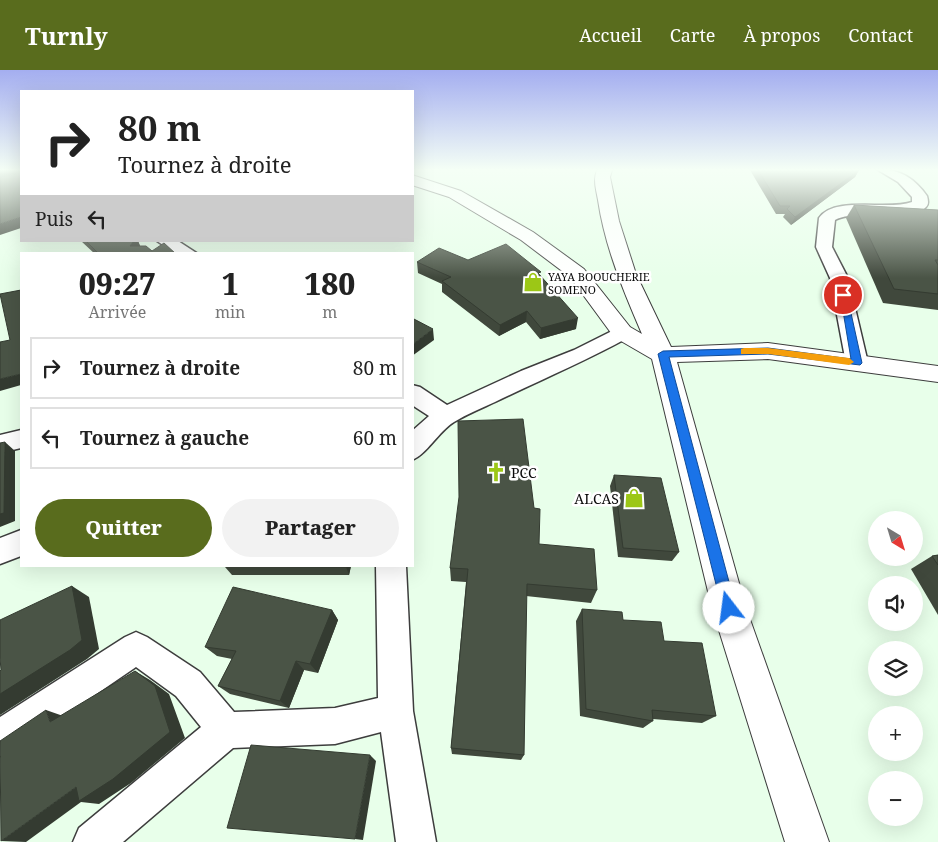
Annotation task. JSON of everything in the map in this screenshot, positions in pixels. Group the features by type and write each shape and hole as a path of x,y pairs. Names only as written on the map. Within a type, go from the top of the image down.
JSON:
{"street":[{"path":"476,206 527,236 577,273 622,332 663,354 768,351 938,374"},
{"path":"607,206 626,274 663,354 729,608 806,842"},
{"path":"857,363 839,278 824,247 827,218 838,210 908,211 918,206"},
{"path":"161,244 184,252"},
{"path":"414,447 422,436 444,416 529,376 582,355 622,332"},
{"path":"415,398 444,416"},
{"path":"0,444 20,439"},
{"path":"0,551 20,543"},
{"path":"391,567 396,711 416,842"},
{"path":"0,738 136,648 188,684 226,730"},
{"path":"93,842 226,730 335,726 396,711"}],"building":[{"path":"0,206 20,206 20,217 0,224"},
{"path":"790,206 810,206 795,217 787,209"},
{"path":"854,206 938,210 938,260 935,260 938,265 938,294 894,289"},
{"path":"87,242 133,242 130,246 146,246 152,251 164,243 174,252 97,252"},
{"path":"506,244 541,272 538,273 578,318 541,328 527,311 500,325 442,281 451,277 417,262 439,248 468,260"},
{"path":"20,290 20,374 0,379 0,342 10,340 0,294"},
{"path":"414,319 433,329 414,343"},
{"path":"523,419 534,508 540,509 539,544 594,549 597,590 527,584 524,755 451,748 468,569 450,568 459,497 458,421"},
{"path":"5,442 4,513 0,514 0,443"},
{"path":"614,475 661,478 679,552 623,548"},
{"path":"938,555 938,565 932,556"},
{"path":"72,586 82,640 70,650 0,694 0,620"},
{"path":"233,587 332,610 310,664 296,661 280,701 218,686 236,651 205,647"},
{"path":"582,609 622,612 623,620 661,622 664,641 702,643 716,716 652,710 653,721 586,709"},
{"path":"135,671 155,686 170,732 113,779 79,801 76,787 1,841 0,741 46,710 50,722"},
{"path":"251,745 370,755 355,839 227,828"}],"slow traffic":[{"path":"744,352 768,351 849,362"}],"place":[{"name":"YAYA BOOUCHERIE SOMENO","path":"533,282"},
{"name":"PCC","path":"496,472"},
{"name":"ALCAS","path":"634,498"}],"route":[{"path":"729,608 663,354 768,351 857,363 843,295"}]}
